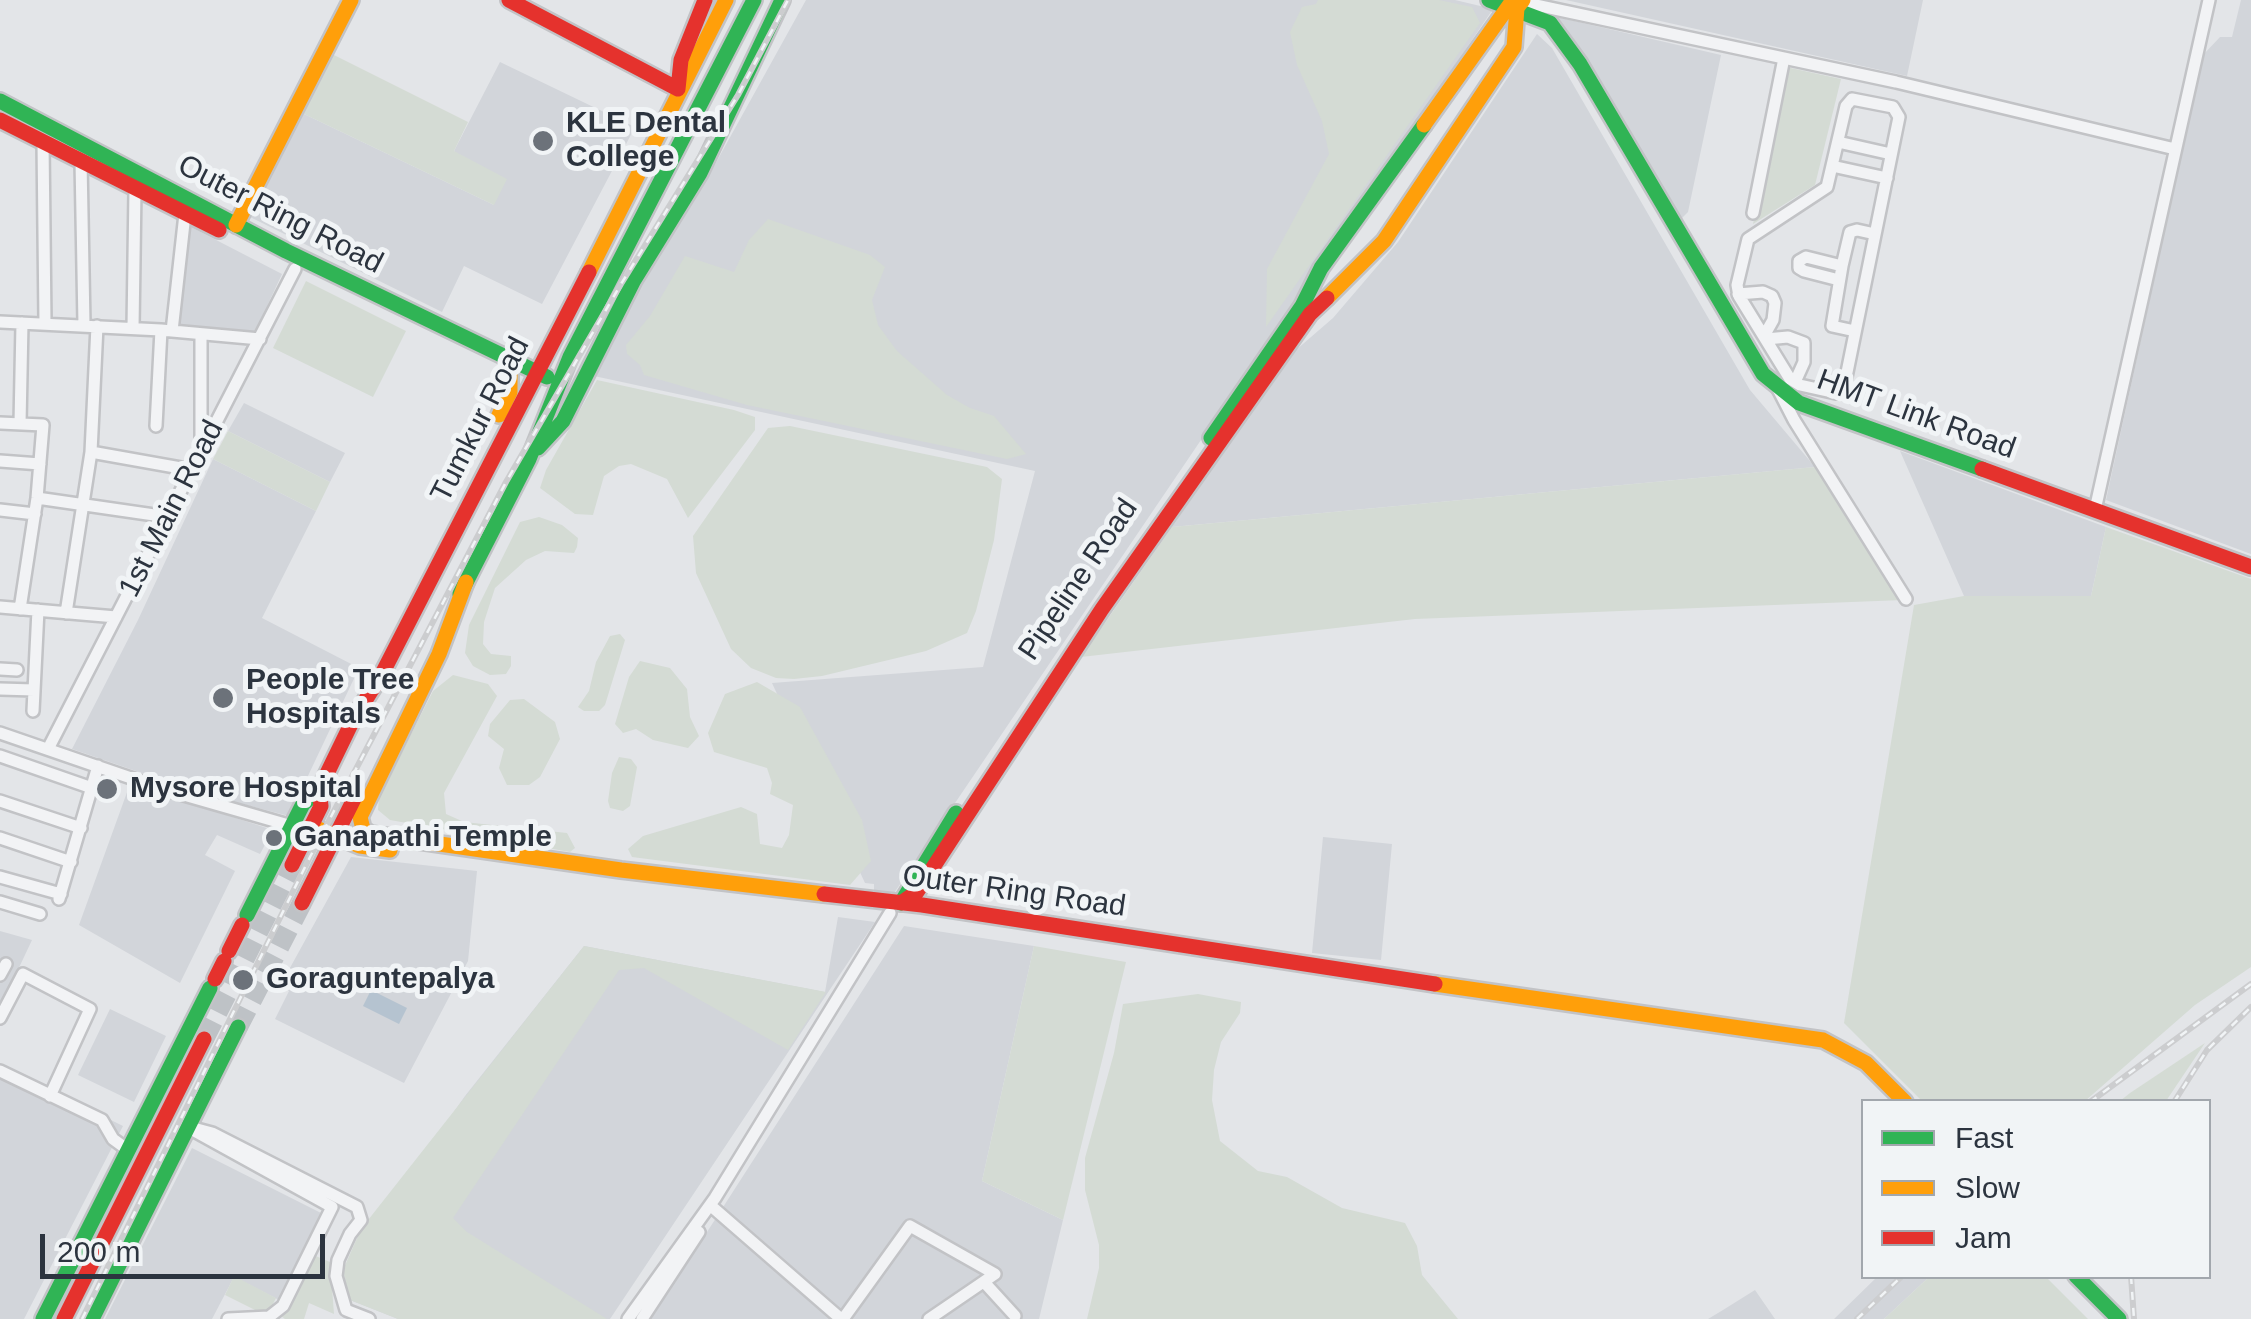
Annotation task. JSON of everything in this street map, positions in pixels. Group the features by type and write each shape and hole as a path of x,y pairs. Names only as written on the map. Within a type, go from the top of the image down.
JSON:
{"main road":[{"path":"232,222 342,0"},
{"path":"232,222 350,0"},
{"path":"493,0 677,93"},
{"path":"510,0 677,93"},
{"path":"677,93 681,60 705,0"},
{"name":"Tumkur Road","path":"292,865 322,806 318,790 368,692 383,672 726,0"},
{"name":"Tumkur Road","path":"302,903 528,459 555,390 600,299 754,0"},
{"path":"528,459 563,421 634,280 700,173 782,0"},
{"name":"HMT Link Road","path":"1489,0 1517,3 1550,23 1580,64 1764,374 1799,403 2251,567"},
{"name":"Pipeline Road","path":"930,863 1102,609 1310,314 1384,241 1514,47 1517,3"},
{"name":"Pipeline Road","path":"896,908 917,892 930,863 1086,617 1302,306 1321,268 1517,3"},
{"name":"Outer Ring Road","path":"0,101 534,379"},
{"name":"Outer Ring Road","path":"0,120 510,374 534,379"},
{"path":"368,692 371,671 510,392 510,374"},
{"path":"534,379 555,390"},
{"path":"510,424 536,438"},
{"name":"Outer Ring Road","path":"466,582 439,654 360,817 363,829 380,837 1823,1040 1866,1063 1902,1099"},
{"path":"42,1319 290,829 310,795 318,790"},
{"name":"Outer Ring Road","path":"312,826 360,846 896,908 1447,1000 1810,1046 1838,1054 1862,1070 1889,1099"},
{"path":"92,1319 238,1027"},
{"path":"64,1319 204,1039"},
{"path":"2067,1279 2106,1319"},
{"path":"2079,1279 2120,1319"},
{"path":"2089,1279 2129,1319"}],"street":[{"path":"2095,510 2209,0"},
{"path":"1517,3 1784,58 2175,149"},
{"path":"1753,213 1784,58"},
{"path":"1852,99 1893,107 1899,117 1892,154 1842,390 1836,393 1795,382 1787,376 1738,294 1748,239 1822,191 1846,106 1852,99"},
{"path":"43,142 45,323"},
{"path":"1838,142 1892,154"},
{"path":"66,613 91,452 91,326 81,161"},
{"path":"1832,166 1887,178"},
{"path":"133,328 135,189"},
{"path":"156,426 166,330 185,214"},
{"path":"1856,331 1832,326 1839,280 1850,232 1875,234"},
{"path":"1839,280 1804,271 1799,268 1799,261 1806,257 1842,266"},
{"name":"1st Main Road","path":"48,749 295,269"},
{"path":"1738,294 1763,292 1772,296 1775,303 1765,338"},
{"path":"1733,323 1745,306"},
{"path":"1733,323 1754,320"},
{"path":"0,322 260,339"},
{"path":"20,424 22,322"},
{"path":"201,336 201,452"},
{"path":"1765,338 1788,337 1804,343 1804,362 1795,382"},
{"path":"1775,384 1906,599"},
{"path":"0,423 42,425 37,498 20,609"},
{"path":"91,452 192,470"},
{"path":"0,461 40,464"},
{"path":"37,498 168,517"},
{"path":"0,510 34,514"},
{"path":"0,607 116,617"},
{"path":"33,710 38,610"},
{"path":"0,669 16,670"},
{"path":"0,688 34,690"},
{"path":"92,788 1,759 4,734 175,796 290,829"},
{"path":"0,876 60,897 98,766"},
{"path":"0,800 80,828"},
{"path":"0,838 71,862"},
{"path":"0,902 40,914"},
{"path":"628,1319 710,1205 896,908"},
{"path":"0,1018 23,974 90,1010 50,1096"},
{"path":"0,1071 102,1120 113,1139 128,1150"},
{"path":"188,1127 208,1142 357,1207 362,1215 338,1260 336,1276 346,1310 369,1319"},
{"path":"228,1319 270,1317 282,1306 331,1213 328,1196"},
{"path":"644,1318 708,1218 710,1205"},
{"path":"710,1205 842,1319 910,1226 995,1274 929,1319"},
{"path":"984,1282 1015,1316"}],"shaded area":[{"path":"806,0 1455,0 1493,9 892,896 874,894 874,884 865,883 772,683 983,667 1035,471 594,376 627,308 708,177"},
{"path":"1318,0 1439,0 1472,7 1480,23 1266,327 1267,269 1329,154 1322,121 1297,65 1290,32 1302,7"},
{"path":"1566,0 1923,0 1907,76"},
{"path":"2241,0 2251,0 2251,554 2106,500 2203,55 2220,37 2232,37"},
{"path":"1557,17 1721,55 1688,212 1680,220"},
{"path":"1537,34 1552,48 1750,390 1815,467 1172,527 1289,356 1333,318 1398,242"},
{"path":"332,54 468,122 454,151 507,179 494,205 302,113"},
{"path":"500,62 635,127 542,304 464,266 442,312 248,216 302,113 494,205 454,151"},
{"path":"1786,67 1841,79 1815,185 1753,224"},
{"path":"768,219 870,255 885,267 872,300 878,325 897,351 947,395 994,416 1026,454 1007,459 747,405 644,375 640,365 627,354 626,345 650,316 685,256 734,272 749,240"},
{"path":"189,226 282,274 253,336 177,328"},
{"path":"306,281 406,331 373,397 273,348"},
{"path":"597,380 734,410 755,417 755,430 688,518 667,479 631,464 619,466 604,476 593,515 575,514 540,488 546,470"},
{"path":"244,403 345,453 330,482 228,431"},
{"path":"790,426 987,467 1002,479 994,540 967,633 926,651 794,679 776,678 751,668 731,649 696,573 693,536 768,428"},
{"path":"228,431 330,482 316,511 213,459"},
{"path":"1900,451 2106,527 2091,596 1964,596"},
{"path":"213,459 316,511 262,618 359,668 289,816 200,793 72,749"},
{"path":"1815,467 1903,600 1415,619 1081,657 1172,527"},
{"path":"539,517 562,525 578,538 577,547 574,553 545,551 526,560 495,588 484,622 483,644 491,654 511,656 511,666 506,674 490,675 473,666 465,653 469,625 520,522"},
{"path":"2106,527 2251,579 2251,967 2195,1005 2087,1099 1920,1099 1844,1023 1914,605 1964,596 2091,596"},
{"path":"620,634 625,640 605,705 599,711 584,711 578,707 589,691 596,662 610,636"},
{"path":"640,661 670,668 687,689 690,717 699,736 688,748 653,740 636,729 623,733 615,724 629,677"},
{"path":"453,675 488,684 497,696 444,793 446,814 464,822 567,833 575,848 570,852 390,820 378,810 379,797 433,691"},
{"path":"757,682 800,707 862,820 871,861 850,885 632,857 628,849 643,836 741,807 757,814 760,844 782,848 789,835 793,805 770,794 772,783 767,768 714,752 708,733 725,694"},
{"path":"524,699 555,722 560,739 540,777 529,785 507,785 499,768 504,749 488,736 490,724 510,700"},
{"path":"619,757 631,759 637,767 630,806 623,811 610,808 608,801"},
{"path":"130,784 273,830 260,854 217,835 205,855 235,871 180,983 79,925"},
{"path":"1323,837 1392,844 1381,960 1312,953"},
{"path":"351,857 477,871 468,961 404,1083 275,1019 289,991 280,986"},
{"path":"838,917 875,922 610,1319 398,1319 350,1300 343,1270 465,1096 584,946 825,992"},
{"path":"904,926 1034,946 982,1181 1063,1220 1039,1319 651,1319"},
{"path":"0,931 32,940 0,1008"},
{"path":"584,946 826,992 788,1050 644,968 619,970 453,1218 467,1232 607,1319 398,1319 350,1300 343,1270 361,1229"},
{"path":"1034,946 1126,962 1063,1220 982,1181"},
{"path":"1198,994 1241,1002 1240,1013 1221,1042 1214,1070 1212,1100 1220,1141 1258,1171 1287,1177 1342,1208 1405,1223 1417,1246 1422,1275 1458,1319 1087,1319 1099,1268 1099,1245 1085,1190 1085,1158 1114,1053 1123,1004"},
{"path":"110,1009 166,1036 134,1102 78,1075"},
{"path":"2205,1043 2167,1099 2122,1099"},
{"path":"0,1065 123,1126 24,1319 0,1319"},
{"path":"192,1148 325,1215 283,1302 234,1277 212,1319 105,1319"},
{"path":"311,1254 330,1262 334,1314 309,1303 304,1319 285,1319 281,1316"},
{"path":"234,1276 276,1298 267,1316 225,1295"},
{"path":"1875,1279 1927,1279 1884,1319 1834,1319"},
{"path":"1927,1279 2048,1279 2088,1319 1884,1319"},
{"path":"1755,1290 1775,1319 1708,1319 1723,1310"}],"water":[{"path":"371,990 407,1008 399,1024 363,1006"}],"tunnel":[{"path":"204,1039 292,865"},
{"path":"238,1027 302,903"}],"railway":[{"path":"82,1319 310,857 506,482 621,284 738,95 788,0"},
{"path":"2094,1099 2251,984"},
{"path":"2176,1099 2207,1050 2251,1007"},
{"path":"1857,1319 1899,1279"},
{"path":"2131,1279 2134,1319"}],"traffic: fast":[{"path":"460,594 529,459 570,357 754,0"},
{"path":"538,448 563,421 634,280 700,173 782,0"},
{"path":"1489,0 1550,23 1580,64 1763,374 1799,403 1982,469"},
{"path":"0,101 286,251 547,377"},
{"path":"1211,438 1302,306 1321,268 1424,125"},
{"path":"247,915 303,804 319,790"},
{"path":"901,903 956,813"},
{"path":"43,1319 210,988"},
{"path":"92,1319 238,1027"},
{"path":"2079,1279 2119,1319"}],"traffic: slow":[{"path":"236,225 351,0"},
{"path":"589,272 726,0"},
{"path":"1424,125 1513,0"},
{"path":"1327,298 1384,241 1514,47 1517,8 1523,0"},
{"path":"499,415 510,392 510,375"},
{"path":"466,582 439,654 360,817 363,829 370,834 621,870 824,894"},
{"path":"311,826 360,846 390,850"},
{"path":"1435,984 1823,1040 1866,1063 1902,1099"}],"traffic: jam":[{"path":"509,0 678,89 681,60 705,0"},
{"path":"0,120 219,230"},
{"path":"292,865 321,806 319,790 353,720 383,672 589,272"},
{"path":"901,903 917,892 1102,609 1310,314 1327,298"},
{"path":"1982,469 2251,567"},
{"path":"302,903 357,793"},
{"path":"824,894 922,905 1435,984"},
{"path":"229,951 242,925"},
{"path":"215,979 224,961"},
{"path":"64,1319 204,1039"}],"place":[{"name":"KLE Dental College","path":"543,141"},
{"name":"People Tree Hospitals","path":"223,698"},
{"name":"Mysore Hospital","path":"107,789"},
{"name":"Ganapathi Temple","path":"274,838"},
{"name":"Goraguntepalya","path":"243,980"}]}
